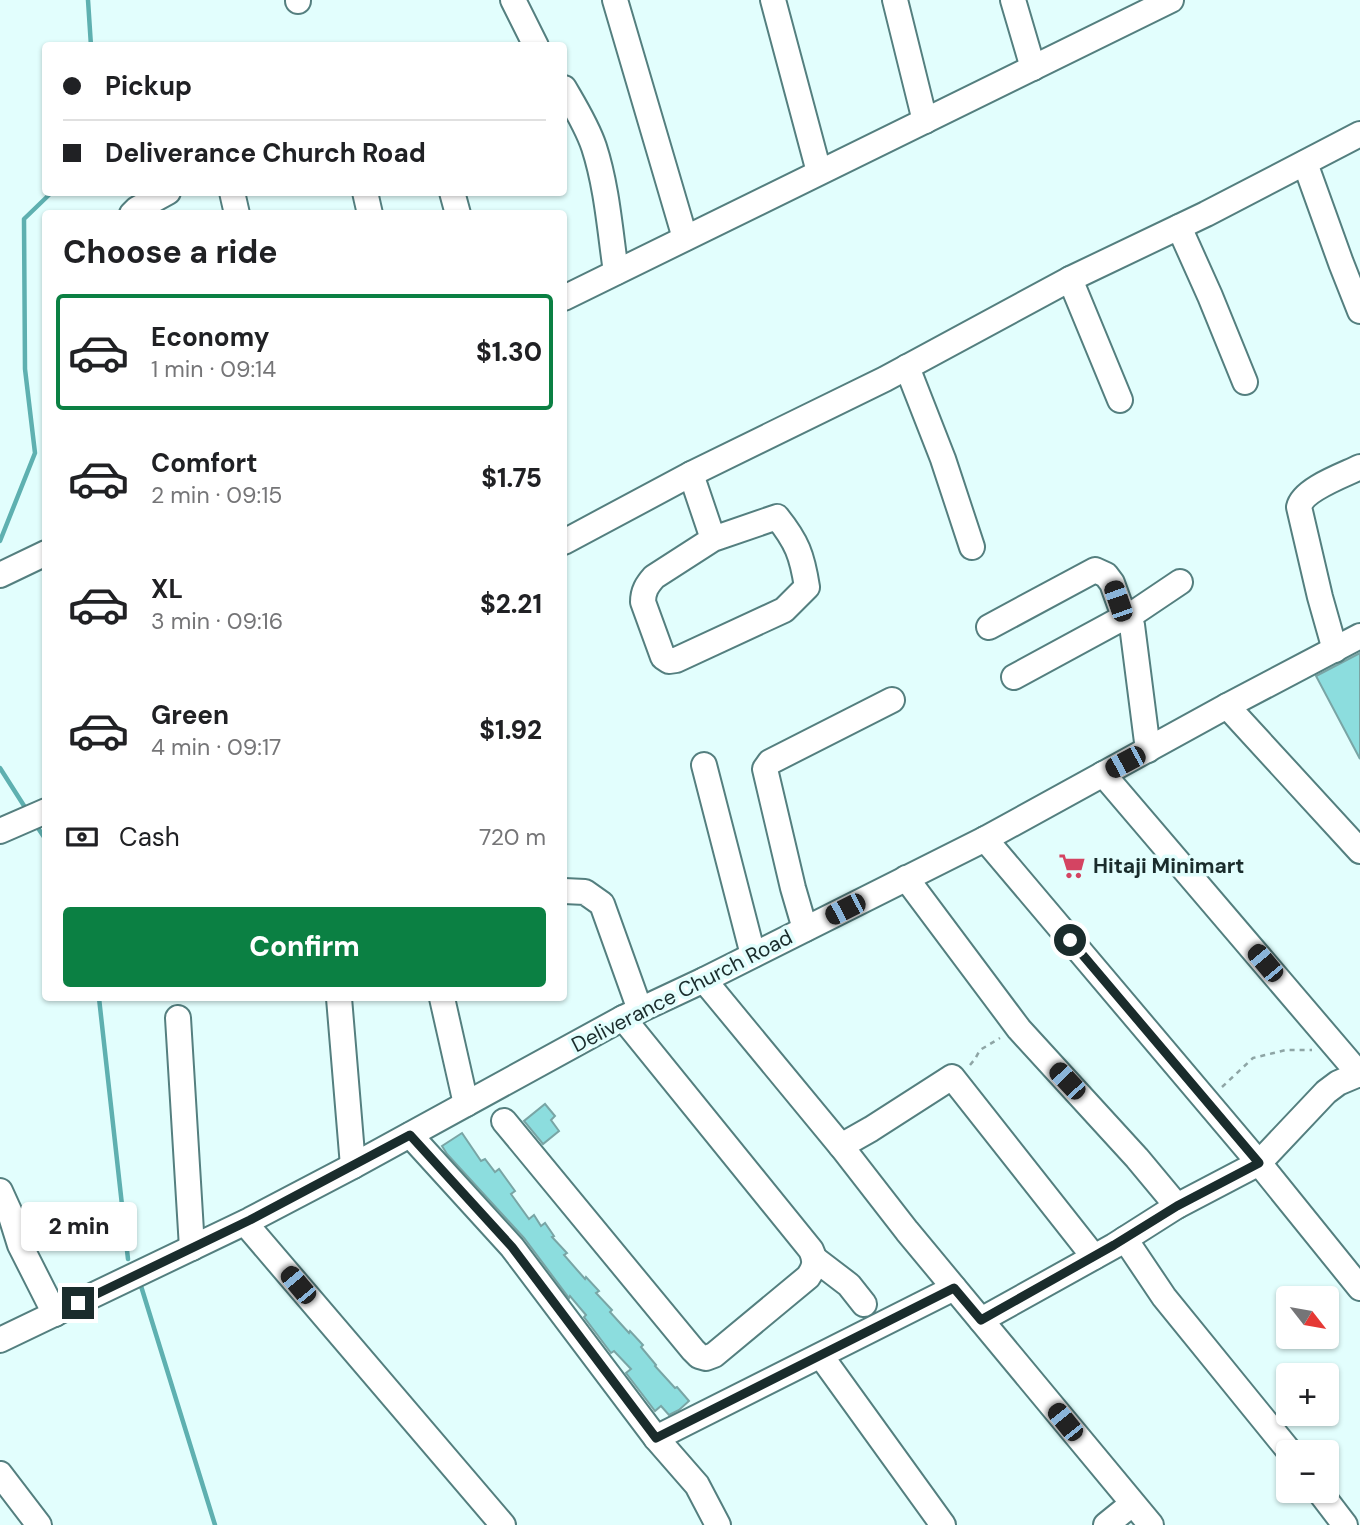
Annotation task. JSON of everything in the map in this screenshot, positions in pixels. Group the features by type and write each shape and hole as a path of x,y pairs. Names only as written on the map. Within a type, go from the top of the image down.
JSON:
{"street":[{"path":"513,0 534,42"},
{"path":"615,0 685,238"},
{"path":"773,0 819,172"},
{"path":"895,0 925,121"},
{"path":"1013,0 1033,68"},
{"path":"567,296 1171,0"},
{"path":"567,93 594,148 616,272"},
{"path":"567,540 691,474 908,367 1070,279 1179,227 1360,134"},
{"path":"1305,163 1360,311"},
{"path":"136,210 161,196"},
{"path":"1179,227 1245,382"},
{"path":"1070,279 1120,400"},
{"path":"908,367 943,459 972,547"},
{"path":"1335,650 1299,507 1301,500 1309,493 1360,467"},
{"path":"691,474 713,539"},
{"path":"777,517 791,535 803,560 807,587 784,610 670,661 663,657 643,602 646,585 713,539 777,517"},
{"path":"0,575 42,555"},
{"path":"989,626 1095,570 1106,575 1112,583 1125,619 1132,625 1148,750"},
{"path":"1014,677 1125,619 1180,582"},
{"name":"Deliverance Church Road","path":"0,1340 245,1223 632,1014 985,839 1360,636"},
{"path":"804,929 765,769 770,762 892,699"},
{"path":"1227,706 1360,851"},
{"path":"704,765 753,955"},
{"path":"981,1320 1125,1239 1177,1206 1259,1163 1326,1091 1360,1074 1103,774"},
{"path":"0,831 42,813"},
{"path":"985,839 1259,1163 1360,1288"},
{"path":"906,878 1019,1029 1137,1158 1177,1206"},
{"path":"567,891 585,892 602,904 632,1014 811,1250 815,1259 849,1285 864,1304"},
{"path":"704,980 841,1146 907,1231 1151,1525"},
{"path":"339,1001 353,1166"},
{"path":"443,1001 466,1104"},
{"path":"178,1018 192,1248"},
{"path":"841,1146 952,1077 1094,1257"},
{"path":"504,1121 699,1356 706,1358 714,1355 808,1277 814,1268 815,1259"},
{"path":"410,1135 512,1247 656,1438 697,1485 718,1525"},
{"path":"0,1191 20,1245 55,1314"},
{"path":"245,1223 503,1525"},
{"path":"1125,1239 1164,1297 1280,1440"},
{"path":"656,1438 954,1288"},
{"path":"821,1356 943,1525"},
{"path":"0,1474 38,1525"},
{"path":"1328,1503 1345,1525"},
{"path":"1105,1525 1132,1504"}],"path":[{"path":"952,1077 969,1066 980,1050 1019,1029"},
{"path":"1207,1101 1253,1058 1286,1049 1322,1050 1336,1047"}],"building":[{"path":"1360,653 1360,759 1316,676"},
{"path":"545,1104 555,1116 551,1120 559,1131 543,1144 524,1121"},
{"path":"462,1133 481,1161 485,1159 495,1172 499,1169 515,1191 511,1194 529,1219 534,1215 541,1226 545,1223 554,1236 552,1237 567,1253 564,1255 599,1291 596,1293 612,1310 610,1312 643,1345 641,1347 655,1366 689,1401 679,1410 669,1415 661,1406 655,1411 626,1373 631,1369 614,1351 611,1353 584,1317 586,1315 570,1296 569,1298 524,1238 447,1154 442,1146"}],"waterway":[{"path":"88,0 91,42"},
{"path":"0,541 35,453 25,369 24,219 48,196"},
{"path":"0,768 28,812"},
{"path":"36,825 42,834"},
{"path":"99,1001 128,1259"},
{"path":"141,1286 215,1525"}],"place":[{"name":"Hitaji Minimart","path":"1072,866"}],"route":[{"path":"78,1303 250,1220 410,1135 512,1247 656,1438 954,1288 981,1320 1146,1227 1177,1206 1259,1163 1070,940"}]}
